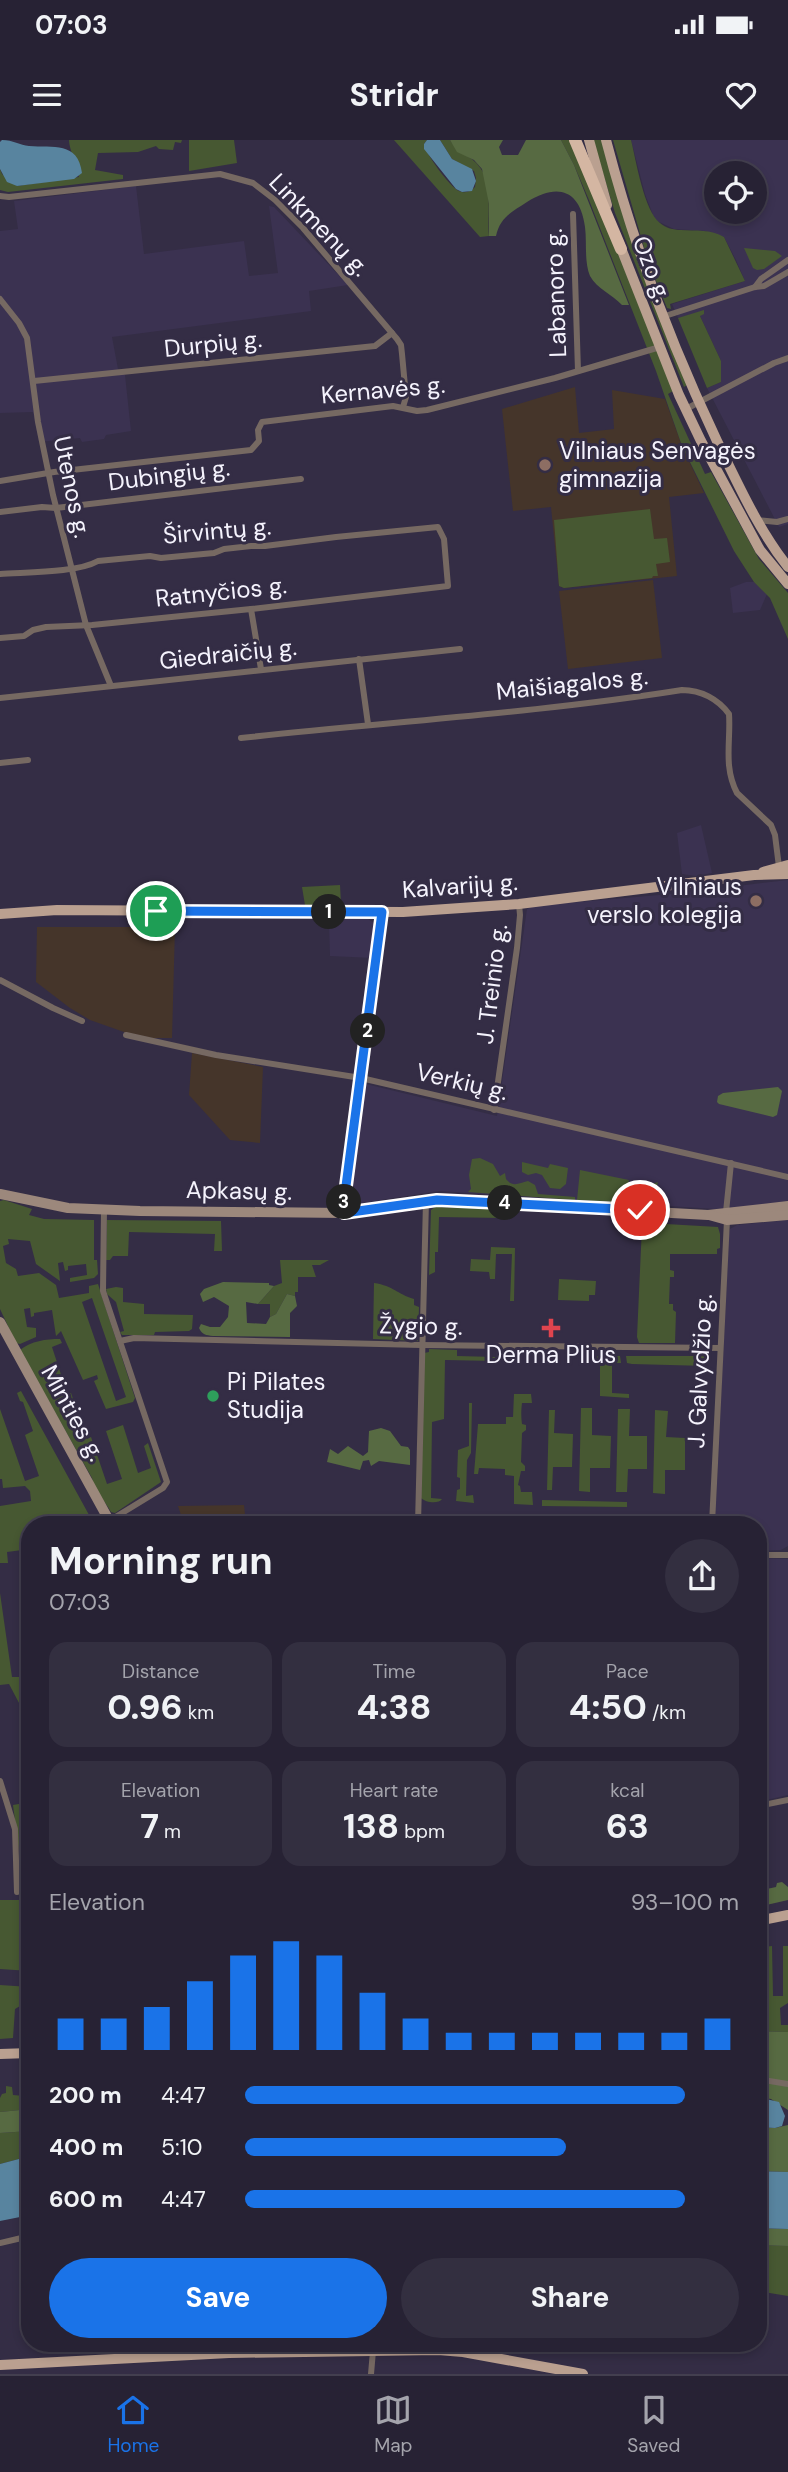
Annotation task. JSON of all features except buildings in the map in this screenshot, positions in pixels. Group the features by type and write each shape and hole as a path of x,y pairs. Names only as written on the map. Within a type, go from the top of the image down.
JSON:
{"highway":[{"path":"575,140 621,249"}],"main road":[{"name":"Ozo g.","path":"589,140 621,249 686,410 760,550 788,584"},
{"name":"Ozo g.","path":"606,140 632,230 662,317 699,402 757,520 788,567"},
{"name":"Kalvarijų g.","path":"0,914 57,910 382,912 519,904 785,869"},
{"path":"344,1213 382,912"},
{"name":"Apkasų g.","path":"0,1194 68,1209 344,1213 426,1200 529,1203 726,1216"},
{"path":"726,1216 788,1206"},
{"path":"726,1216 788,1215"},
{"name":"Minties g.","path":"0,1322 106,1516"},
{"path":"767,1919 788,1915"},
{"path":"0,2054 21,2053"},
{"path":"0,2365 253,2352"},
{"path":"457,2352 558,2372 583,2374"}],"street":[{"name":"Linkmenų g.","path":"0,196 209,174 243,179 258,186 293,218 401,345 406,397 403,407"},
{"name":"Labanoro g.","path":"573,214 578,371"},
{"path":"755,287 761,279 788,260"},
{"path":"662,317 764,286 788,271"},
{"name":"Utenos g.","path":"0,299 27,338 38,422 56,508 86,625 111,686"},
{"name":"Durpių g.","path":"34,381 375,346 392,333"},
{"name":"Kernavės g.","path":"0,481 54,472 251,450 259,441 258,430 262,422 393,405 416,411 427,410 578,371 660,346"},
{"path":"686,410 788,358"},
{"name":"Dubingių g.","path":"0,512 56,508 301,479"},
{"path":"757,520 777,522 788,519"},
{"path":"769,540 777,522"},
{"name":"Širvintų g.","path":"0,574 71,568 99,561 214,553 224,549 438,527 444,539 448,586"},
{"name":"Ratnyčios g.","path":"0,638 24,636 33,630 46,627 251,609 448,586"},
{"path":"251,609 261,669"},
{"name":"Giedraičių g.","path":"0,698 460,649"},
{"path":"359,659 368,724"},
{"name":"Maišiagalos g.","path":"241,738 579,706 689,690 701,692 723,706 729,714 727,751 733,786 771,825 785,869"},
{"path":"0,763 28,760"},
{"name":"J. Treinio g.","path":"494,1110 517,948 519,904"},
{"path":"0,980 53,1009 82,1021"},
{"name":"Verkių g.","path":"126,1035 216,1055 361,1078 788,1177"},
{"name":"J. Galvydžio g.","path":"712,1516 726,1216 731,1163"},
{"path":"418,1516 426,1200"},
{"path":"104,1210 102,1282 167,1482 163,1488 121,1516"},
{"name":"Žygio g.","path":"120,1341 134,1338 421,1345 720,1348"},
{"path":"767,1555 788,1555"},
{"path":"0,1781 15,1829 17,1892"},
{"path":"767,1805 788,1800"},
{"path":"767,2080 788,2084"},
{"path":"0,2243 21,2237"},
{"path":"371,2374 373,2352"}],"shaded area":[{"path":"631,140 788,140 788,524 779,527 707,388 721,382 721,361 700,316 704,311 678,318 672,304 745,281 736,260 724,237 705,231 674,229 657,221"},
{"path":"136,186 144,254 244,241 249,276 278,273 269,206 274,207 348,285 309,291 311,311 112,337 118,369 125,375 131,431 82,442 80,438 39,442 33,412 0,413 0,231 18,229 14,201"},
{"name":"Vilniaus Senvagės gimnazija","path":"575,387 579,433 614,429 612,390 665,399 682,446 704,493 669,497 677,576 564,588 559,586 551,507 513,511 502,409"},
{"path":"653,580 662,658 568,669 559,591"},
{"path":"754,582 767,594 760,610 733,613 730,588"},
{"path":"701,825 712,873 696,876 682,874 677,833"},
{"path":"788,880 788,1201 715,1209 439,1191 355,1204 350,1202 366,1084 497,1116 527,909 532,906 671,894"},
{"path":"368,919 374,923 373,958 330,956 329,921"},
{"path":"37,927 175,927 172,1038 152,1038 124,1032 90,1020 36,982"},
{"path":"192,1053 263,1067 260,1143 230,1140 189,1095"},
{"path":"788,1220 788,1546 781,1550 767,1551 767,1516 715,1516 729,1234 730,1229 737,1225"},
{"path":"244,1505 245,1516 181,1516 178,1506"},
{"path":"767,1558 788,1559 788,1795 767,1800"}],"green space":[{"path":"69,140 182,140 181,143 175,142 173,150 159,149 156,146 138,152 98,153 95,170 123,175 123,179 8,192 0,190 0,169 2,174 17,186 79,177"},
{"path":"189,140 234,140 237,163 189,171"},
{"path":"394,140 427,140 425,148 433,162 450,183 462,192 468,192 475,187 474,171 452,159 440,140 450,140 458,150 475,161 483,172 488,190 489,236 480,237"},
{"path":"450,140 503,140 499,147 502,155 518,155 526,140 561,140 574,165 629,305 622,305 590,276 582,214 578,204 565,193 548,193 527,202 504,220 496,236 489,236 489,204 482,169 474,160 457,152"},
{"path":"561,140 573,140 673,391 668,394 705,474 711,472 759,559 788,593 788,639 770,598 754,582 734,551 682,446 656,371 589,200"},
{"path":"593,140 602,140 687,385 684,387 615,213"},
{"path":"613,140 631,140 645,197 654,217 672,229 709,232 724,237 745,281 670,304 671,309 667,308 648,261"},
{"path":"744,248 775,251 782,256 764,269 757,270 753,268"},
{"path":"704,310 704,314 700,316 721,361 721,382 707,388 678,318"},
{"path":"650,509 654,539 667,538 670,562 656,564 658,576 564,588 559,586 554,520"},
{"path":"340,885 341,904 305,905 302,887"},
{"path":"778,1087 782,1091 777,1115 773,1117 717,1102 718,1096 723,1093"},
{"path":"480,1158 493,1164 500,1176 505,1173 506,1179 511,1183 528,1181 535,1185 538,1194 575,1197 575,1200 468,1192 471,1189 469,1175 472,1159"},
{"path":"522,1162 548,1168 550,1164 568,1168 566,1184 560,1189 550,1188 542,1175 522,1172"},
{"path":"580,1170 629,1180 628,1185 645,1189 658,1182 655,1193 661,1195 661,1202 658,1205 577,1200"},
{"path":"0,1201 32,1209 29,1215 44,1219 94,1220 94,1260 97,1260 98,1274 94,1278 70,1282 70,1278 87,1275 86,1264 68,1266 65,1271 63,1262 58,1263 60,1281 36,1264 30,1241 8,1239 9,1244 3,1246 6,1263 16,1269 18,1276 39,1273 56,1285 59,1298 89,1293 89,1286 98,1284 135,1398 133,1402 106,1409 94,1381 98,1379 97,1375 83,1380 61,1331 56,1336 52,1310 34,1313 31,1317 30,1308 24,1309 27,1327 36,1328 36,1337 20,1344 16,1343 0,1309","holes":["92,1298 126,1397 116,1401 82,1302"]},
{"path":"435,1207 502,1209 503,1218 439,1217 435,1272 429,1275 431,1210"},
{"path":"644,1218 665,1221 666,1224 718,1227 720,1234 717,1254 670,1254 670,1270 674,1271 674,1277 670,1277 669,1304 673,1304 673,1310 676,1312 675,1343 639,1343 637,1337 642,1226 647,1225 647,1220 642,1220"},
{"path":"107,1220 221,1221 222,1251 214,1251 215,1234 129,1232 128,1256 113,1256 106,1260"},
{"path":"491,1247 515,1248 514,1301 510,1301 512,1254 496,1254 495,1279 490,1279 489,1272 470,1271 471,1259 490,1260"},
{"path":"280,1260 329,1260 320,1265 312,1265 316,1277 298,1277 298,1292 295,1292 295,1296 287,1294 276,1314 270,1317 270,1304 258,1304 274,1286 282,1283"},
{"path":"559,1279 596,1281 595,1295 589,1295 589,1301 558,1300"},
{"path":"223,1282 269,1283 274,1286 258,1304 246,1302 247,1323 266,1324 270,1317 276,1314 287,1294 295,1296 297,1306 290,1313 290,1337 213,1336 203,1333 199,1328 201,1324 220,1327 228,1317 229,1306 214,1297 203,1302 200,1294 204,1289"},
{"path":"374,1283 414,1299 414,1305 419,1307 418,1341 373,1339"},
{"path":"123,1288 123,1302 144,1304 144,1314 193,1315 192,1329 155,1332 154,1335 122,1335 120,1332 124,1331 116,1302 107,1294 106,1289"},
{"path":"60,1339 62,1343 52,1347 67,1393 71,1393 87,1439 91,1437 107,1484 122,1479 106,1431 123,1425 138,1473 151,1468 144,1446 148,1443 161,1482 115,1513 111,1512 97,1491 20,1350 39,1341"},
{"path":"429,1349 457,1350 457,1356 496,1357 496,1361 445,1360 444,1419 432,1422 431,1498 442,1499 435,1502 421,1498 424,1353 429,1352"},
{"path":"591,1356 620,1356 621,1363 612,1363 612,1393 629,1394 629,1398 600,1396 600,1359"},
{"path":"626,1356 707,1356 707,1366 632,1364 627,1363"},
{"path":"21,1391 90,1516 21,1516 21,1550 7,1552 8,1563 0,1563 0,1506 31,1501 30,1491 25,1486 3,1488 0,1479 0,1409 25,1481 39,1476 25,1435 33,1431 17,1393"},
{"path":"514,1394 531,1394 532,1403 522,1403 522,1424 526,1425 526,1430 522,1433 521,1462 525,1471 521,1471 518,1485 521,1492 532,1492 533,1505 514,1504 514,1476 505,1475 505,1469 479,1468 478,1474 474,1474 478,1424 506,1424 506,1417 513,1417"},
{"path":"469,1403 472,1403 471,1453 467,1460 466,1496 473,1495 474,1503 456,1501 457,1490 460,1489 460,1478 457,1477 458,1450 469,1446"},
{"path":"581,1408 592,1408 592,1435 611,1436 610,1468 590,1468 590,1492 579,1491"},
{"path":"618,1409 630,1409 629,1436 647,1436 647,1469 628,1469 627,1492 616,1492"},
{"path":"549,1410 555,1410 554,1433 573,1434 572,1467 553,1467 552,1490 547,1490"},
{"path":"655,1410 668,1411 666,1437 685,1438 685,1470 665,1470 665,1494 653,1493"},
{"path":"381,1428 390,1431 401,1446 408,1447 410,1465 379,1461 371,1466 369,1460 363,1461 360,1470 327,1462 330,1449 338,1454 348,1446 363,1456 368,1452 369,1431"},
{"path":"542,1500 627,1502 627,1507 542,1506"},
{"path":"0,1593 12,1677 21,1677 21,1707 9,1684 0,1685"},
{"path":"21,1804 21,1884 18,1884 19,1851 13,1805"},
{"path":"782,1882 788,1887 788,1900 767,1905 767,1889 776,1887 777,1883"},
{"path":"0,1900 21,1900 21,1970 0,1969"},
{"path":"772,1946 773,1996 783,1996 783,1946 788,1946 788,2003 780,2008 781,2025 788,2025 788,2032 767,2031 767,1947"},
{"path":"0,1985 21,1986 21,2006 15,2009 13,2038 0,2039"},
{"path":"767,2031 788,2032 788,2110 767,2098"},
{"path":"6,2086 12,2087 13,2095 21,2096 21,2110 0,2112 0,2098 6,2093"},
{"path":"21,2110 21,2132 0,2133 0,2112"},
{"path":"788,2125 788,2172 767,2171 767,2128"},
{"path":"21,2132 21,2158 0,2164 0,2133"},
{"path":"767,2228 788,2229 788,2246 767,2245"},
{"path":"767,2245 788,2246 788,2296 767,2292"}],"water":[{"path":"2,140 29,146 63,148 75,156 82,173 74,179 17,186 7,182 0,169"},
{"path":"427,140 440,140 452,159 472,169 476,181 472,191 462,192 456,189 424,149"},
{"path":"767,2099 779,2102 785,2116 782,2126 767,2128"},
{"path":"21,2158 21,2217 0,2221 0,2164"},
{"path":"767,2171 788,2172 788,2229 767,2228"}],"place":[{"name":"Vilniaus Senvagės gimnazija","path":"545,465"},
{"name":"Vilniaus verslo kolegija","path":"756,901"},
{"name":"Derma Plius","path":"551,1328"},
{"name":"Pi Pilates Studija","path":"213,1396"}],"route":[{"path":"156,911 382,912 344,1213 426,1200 640,1210"}]}
